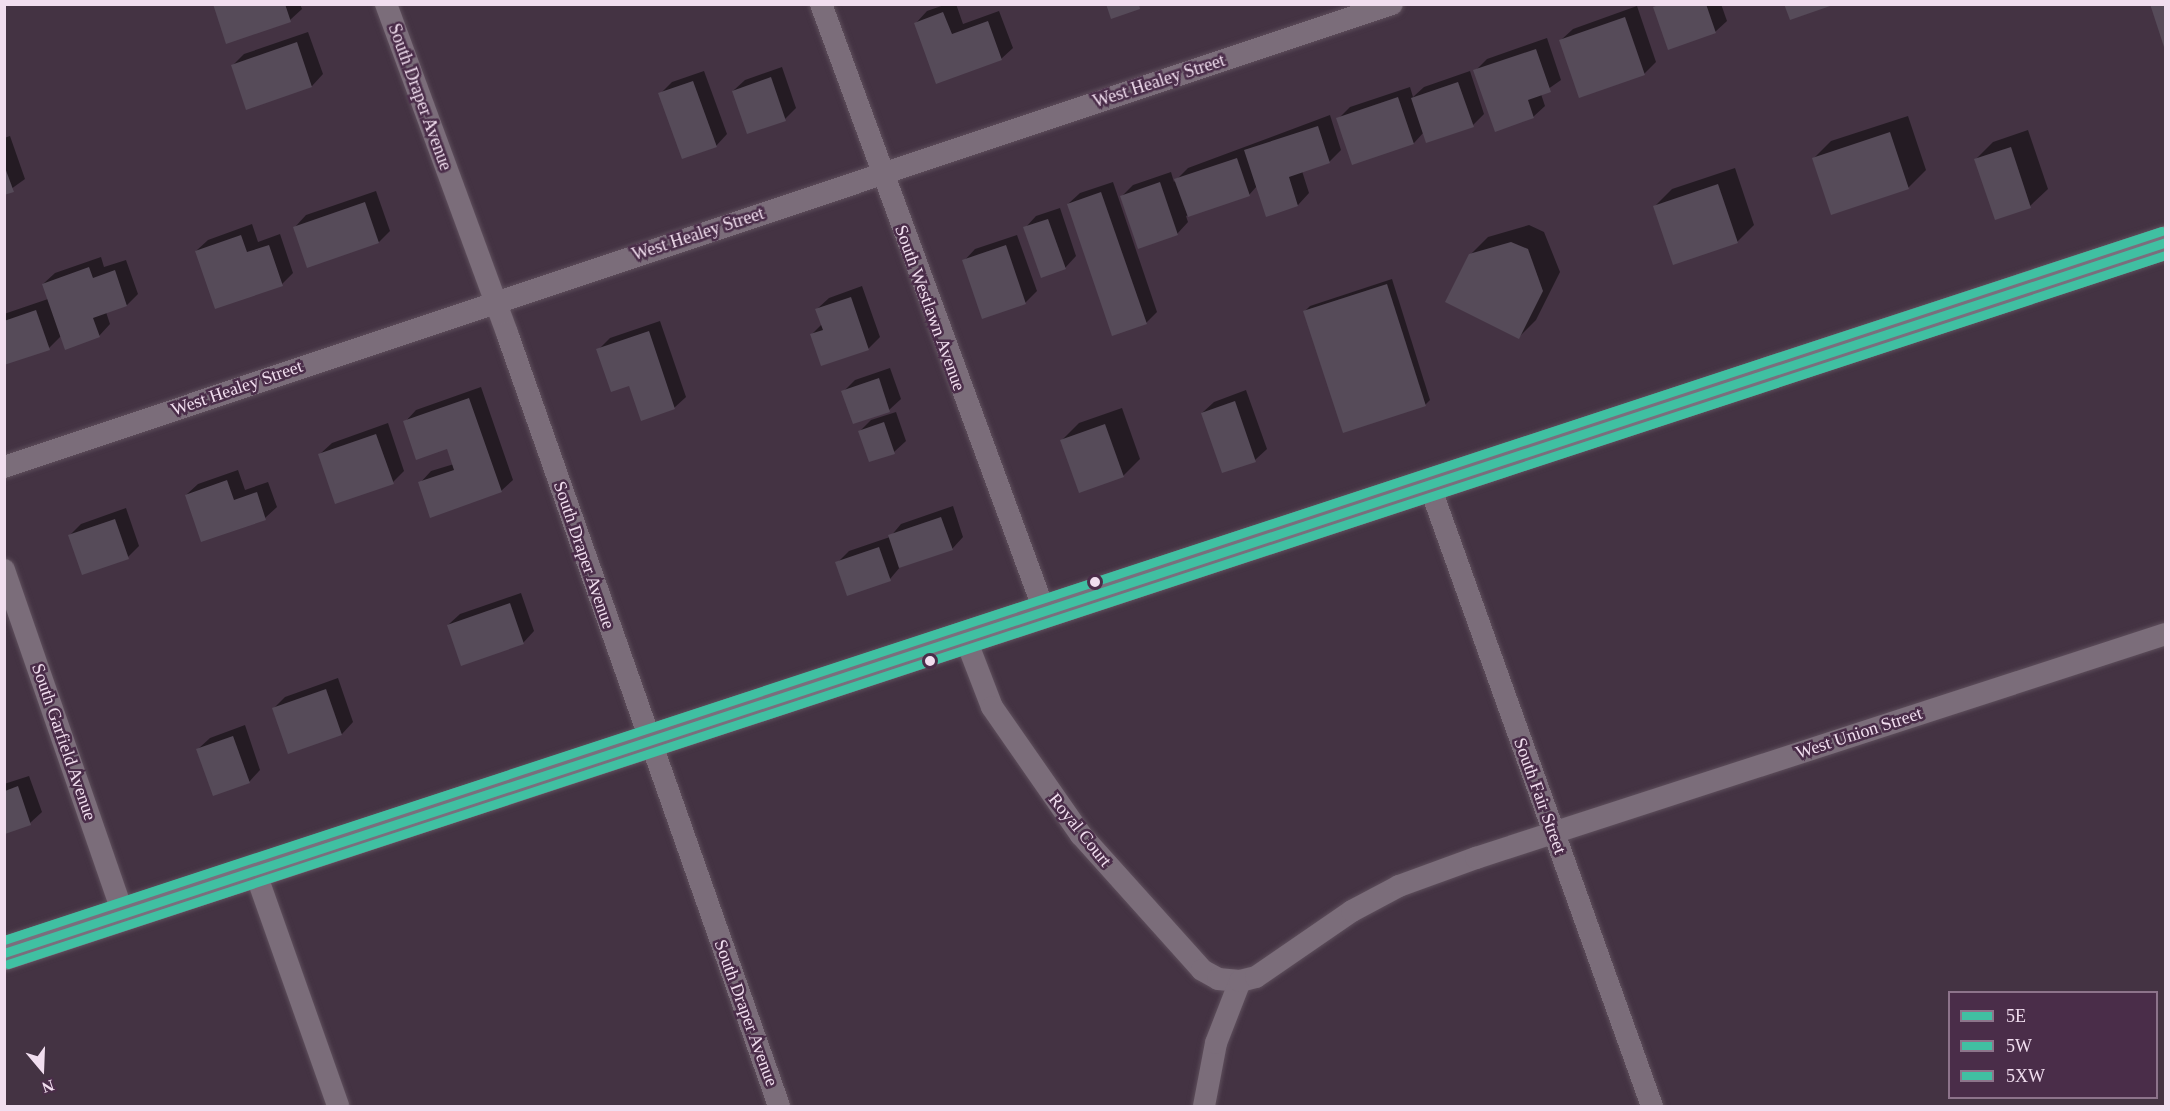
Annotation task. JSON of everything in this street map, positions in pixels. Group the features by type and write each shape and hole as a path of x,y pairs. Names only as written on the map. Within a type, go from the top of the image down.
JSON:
{"main road":[{"path":"4,953 2166,242"}],"street":[{"name":"South Draper Avenue","path":"386,4 494,300 779,1107"},
{"name":"South Westlawn Avenue","path":"821,4 881,174 1044,610"},
{"name":"West Healey Street","path":"4,467 494,300 1392,4"},
{"name":"South Fair Street","path":"1429,484 1652,1107"},
{"name":"South Garfield Avenue","path":"4,570 123,914"},
{"name":"West Union Street","path":"1554,833 2166,634"},
{"name":"Royal Court","path":"965,637 992,706 1081,835 1202,969 1218,979 1240,981"},
{"path":"1204,1107 1216,1043 1240,981 1256,977 1352,911 1399,886 1554,833"},
{"path":"255,871 338,1107"}],"building":[{"path":"213,4 285,4 291,22 226,44"},
{"path":"1106,4 1139,4 1140,9 1111,19"},
{"path":"1661,4 1706,4 1716,33 1668,50 1653,7"},
{"path":"1784,4 1833,4 1833,5 1790,20"},
{"path":"2150,4 2166,4 2166,50 2165,50"},
{"path":"943,12 952,34 988,21 1002,60 936,84 914,23"},
{"path":"1625,17 1645,75 1579,98 1559,40"},
{"path":"297,42 312,87 246,110 231,65"},
{"path":"1536,49 1551,92 1528,100 1534,118 1495,132 1473,70"},
{"path":"771,77 786,121 747,134 732,91"},
{"path":"693,81 717,147 682,159 658,93"},
{"path":"1458,82 1474,127 1426,143 1411,98"},
{"path":"1398,97 1414,144 1352,165 1336,118"},
{"path":"1318,126 1330,163 1289,177 1298,206 1266,217 1244,150"},
{"path":"1890,132 1909,189 1831,215 1812,158"},
{"path":"2011,147 2031,208 1995,220 1974,159"},
{"path":"1237,158 1250,196 1188,217 1174,179"},
{"path":"4,165 14,192 4,195"},
{"path":"1160,182 1178,235 1138,249 1120,196"},
{"path":"1718,184 1738,243 1673,265 1653,206"},
{"path":"1101,192 1147,324 1112,336 1067,204"},
{"path":"365,202 379,243 307,268 293,227"},
{"path":"1048,219 1066,269 1041,278 1023,227"},
{"path":"241,235 247,252 269,245 283,286 215,309 195,251"},
{"path":"1511,242 1528,249 1543,291 1519,339 1445,302 1469,254"},
{"path":"1006,245 1026,304 982,319 962,260"},
{"path":"89,267 93,278 115,270 127,306 93,318 100,337 65,350 42,284"},
{"path":"1387,284 1426,406 1343,433 1303,311"},
{"path":"851,297 869,350 821,366 810,334 823,330 815,309"},
{"path":"36,310 50,350 4,365 4,321"},
{"path":"649,331 675,409 641,421 629,386 611,392 596,349"},
{"path":"879,378 890,412 853,424 841,391"},
{"path":"469,398 502,492 430,518 418,482 454,470 447,449 416,460 403,421"},
{"path":"1235,401 1256,462 1222,473 1201,413"},
{"path":"884,422 895,454 869,462 858,431"},
{"path":"1105,424 1124,477 1079,493 1060,440"},
{"path":"376,434 394,484 335,504 318,454"},
{"path":"227,480 234,500 257,492 266,520 201,542 185,495"},
{"path":"941,517 953,550 899,568 888,535"},
{"path":"115,519 129,559 82,575 68,535"},
{"path":"879,547 891,581 847,596 835,562"},
{"path":"510,603 524,644 461,666 447,625"},
{"path":"326,689 342,735 288,754 272,708"},
{"path":"233,736 250,783 213,796 196,749"},
{"path":"18,786 31,825 5,834 5,791"}],"transit line":[{"name":"5XW","path":"4,940 2162,231"},
{"name":"5E","path":"4,953 2166,242"},
{"name":"5W","path":"8,964 2166,255"}]}
